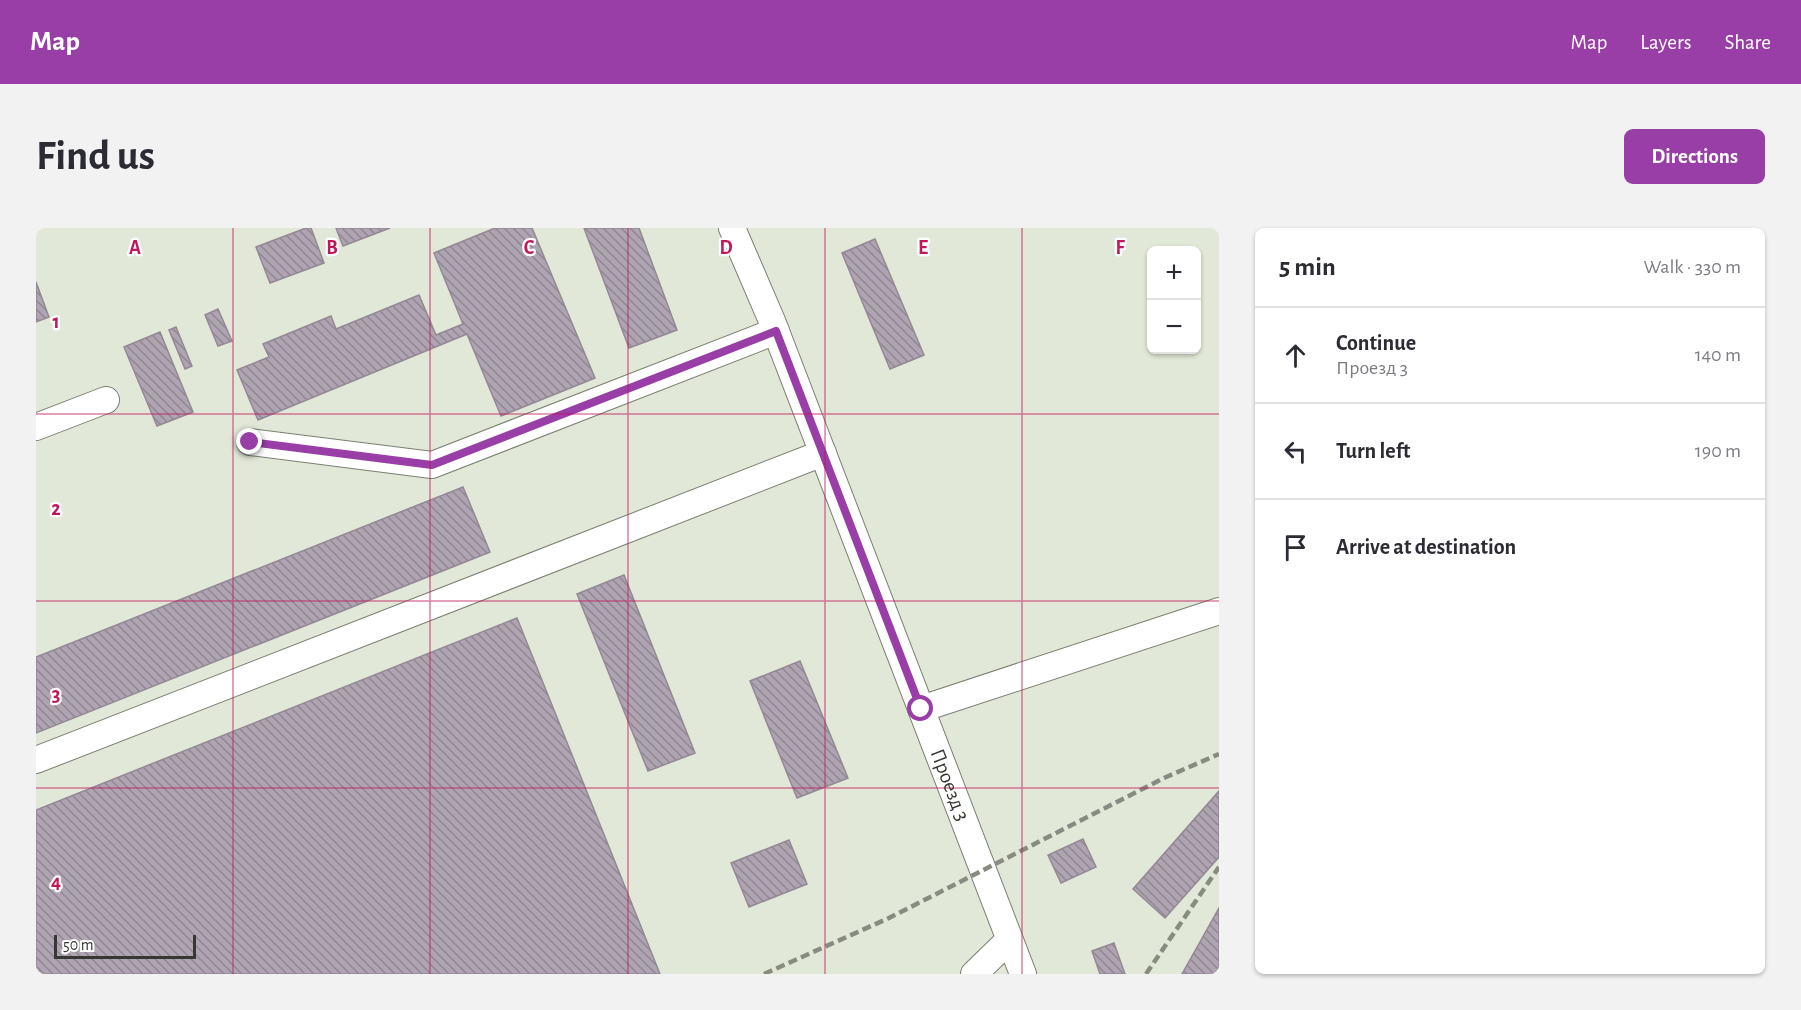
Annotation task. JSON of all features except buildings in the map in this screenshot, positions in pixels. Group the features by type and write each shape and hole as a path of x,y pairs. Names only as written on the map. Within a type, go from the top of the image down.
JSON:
{"street":[{"name":"Проезд 3","path":"732,228 776,331 1023,974"},
{"path":"250,442 432,465 776,331"},
{"path":"36,428 106,400"},
{"path":"36,760 823,453"},
{"path":"921,709 1219,610"},
{"path":"974,974 1010,940"}],"railway":[{"path":"764,974 889,918 1164,778 1219,754"},
{"path":"1146,974 1219,867"}],"route":[{"path":"250,442 432,465 776,331 921,709"}]}
